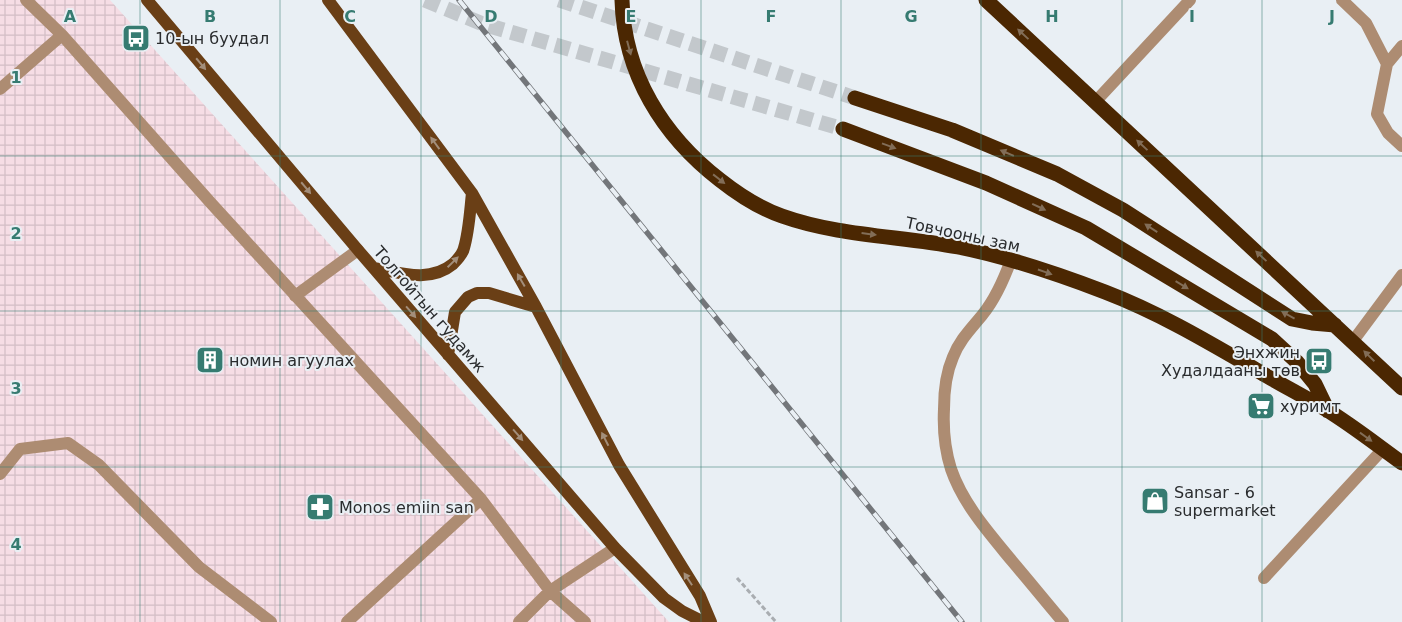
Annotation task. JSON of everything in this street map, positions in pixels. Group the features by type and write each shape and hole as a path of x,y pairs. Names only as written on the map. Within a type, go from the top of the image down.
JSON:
{"highway":[{"name":"Товчооны зам","path":"622,0 626,37 633,62 652,105 670,131 695,159 736,193 773,212 807,223 832,229 959,247 1011,260 1105,292 1160,317 1213,345 1329,412 1402,463"},
{"path":"986,0 1354,341 1402,388"},
{"path":"855,98 952,130 1057,174 1123,210 1292,319 1312,324 1335,325"},
{"path":"843,129 986,183 1086,228 1272,339 1315,384 1329,412"}],"main road":[{"name":"Толгойтын гудамж","path":"147,0 358,250 616,548 664,598 682,611 704,622"},
{"path":"328,0 472,193 536,307 619,465 700,596 711,622"},
{"path":"374,268 414,276 444,270 455,262 464,250 472,193"},
{"path":"448,355 454,312 468,297 477,293 489,293 536,307"}],"street":[{"path":"26,0 62,35 295,296 481,499 550,591 585,622"},
{"path":"1096,101 1190,0"},
{"path":"1342,0 1366,23 1387,64"},
{"path":"0,89 62,35"},
{"path":"1402,46 1387,64 1377,114 1388,133 1402,146"},
{"path":"295,296 358,250"},
{"path":"1011,260 995,296 984,314 960,342 952,358 944,398 943,422 946,444 951,469 962,494 976,517 1063,622"},
{"path":"1354,341 1402,274"},
{"path":"0,474 20,449 68,443 99,465 199,567 271,622"},
{"path":"1264,578 1383,449"},
{"path":"347,622 481,499"},
{"path":"519,622 550,591 616,548"}],"path":[{"path":"737,578 776,622"}],"shaded area":[{"path":"0,0 110,0 669,622 0,622"}],"tunnel":[{"path":"425,0 483,24 843,129"},
{"path":"559,0 855,98"}],"railway":[{"path":"459,0 962,622"}],"place":[{"name":"10-ын буудал","path":"136,38"},
{"name":"номин агуулах","path":"210,360"},
{"name":"Энхжин Худалдааны төв","path":"1319,361"},
{"name":"хуримт","path":"1261,406"},
{"name":"Sansar - 6 supermarket","path":"1155,501"},
{"name":"Monos emiin san","path":"320,507"}]}
